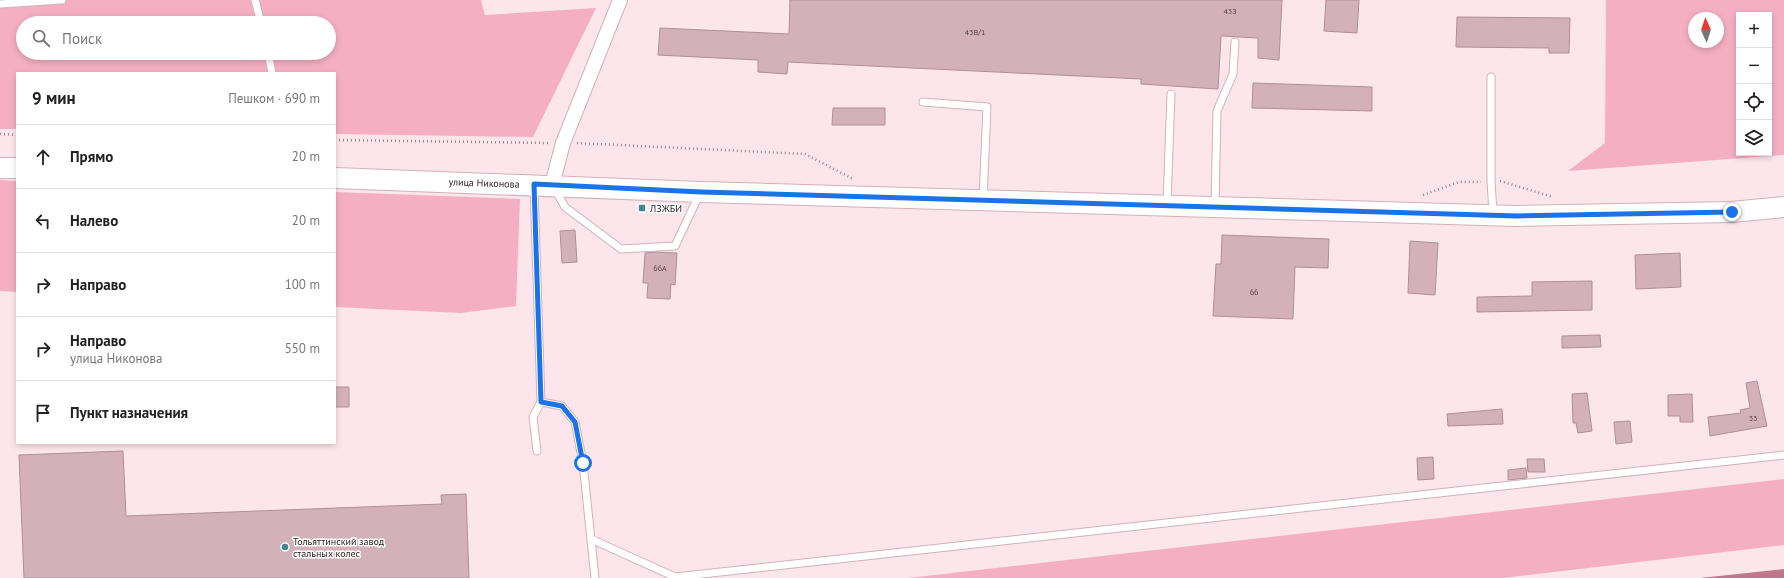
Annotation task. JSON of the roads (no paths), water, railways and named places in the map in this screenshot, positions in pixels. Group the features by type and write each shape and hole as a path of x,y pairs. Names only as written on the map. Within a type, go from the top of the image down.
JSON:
{"main road":[{"path":"0,168 16,168"},
{"name":"улица Никонова","path":"336,178 701,192 1494,216 1732,212 1784,207"}],"street":[{"path":"543,185 563,143 620,0"}],"lane":[{"path":"0,4 62,0"},
{"path":"255,0 259,16"},
{"path":"1215,207 1217,111 1233,74 1235,42"},
{"path":"269,60 272,72"},
{"path":"1491,77 1491,181 1494,216"},
{"path":"1167,206 1171,94"},
{"path":"923,102 988,107 983,200"},
{"path":"543,185 565,207 621,249 675,246 701,192"},
{"path":"537,451 533,417 541,402 543,185"},
{"path":"541,402 562,406 575,422 583,463 595,578"},
{"path":"591,539 675,577 1784,455"}],"place":[{"name":"ЛЗЖБИ","path":"642,208"},
{"name":"Тольяттинский завод стальных колес","path":"285,547"}]}
